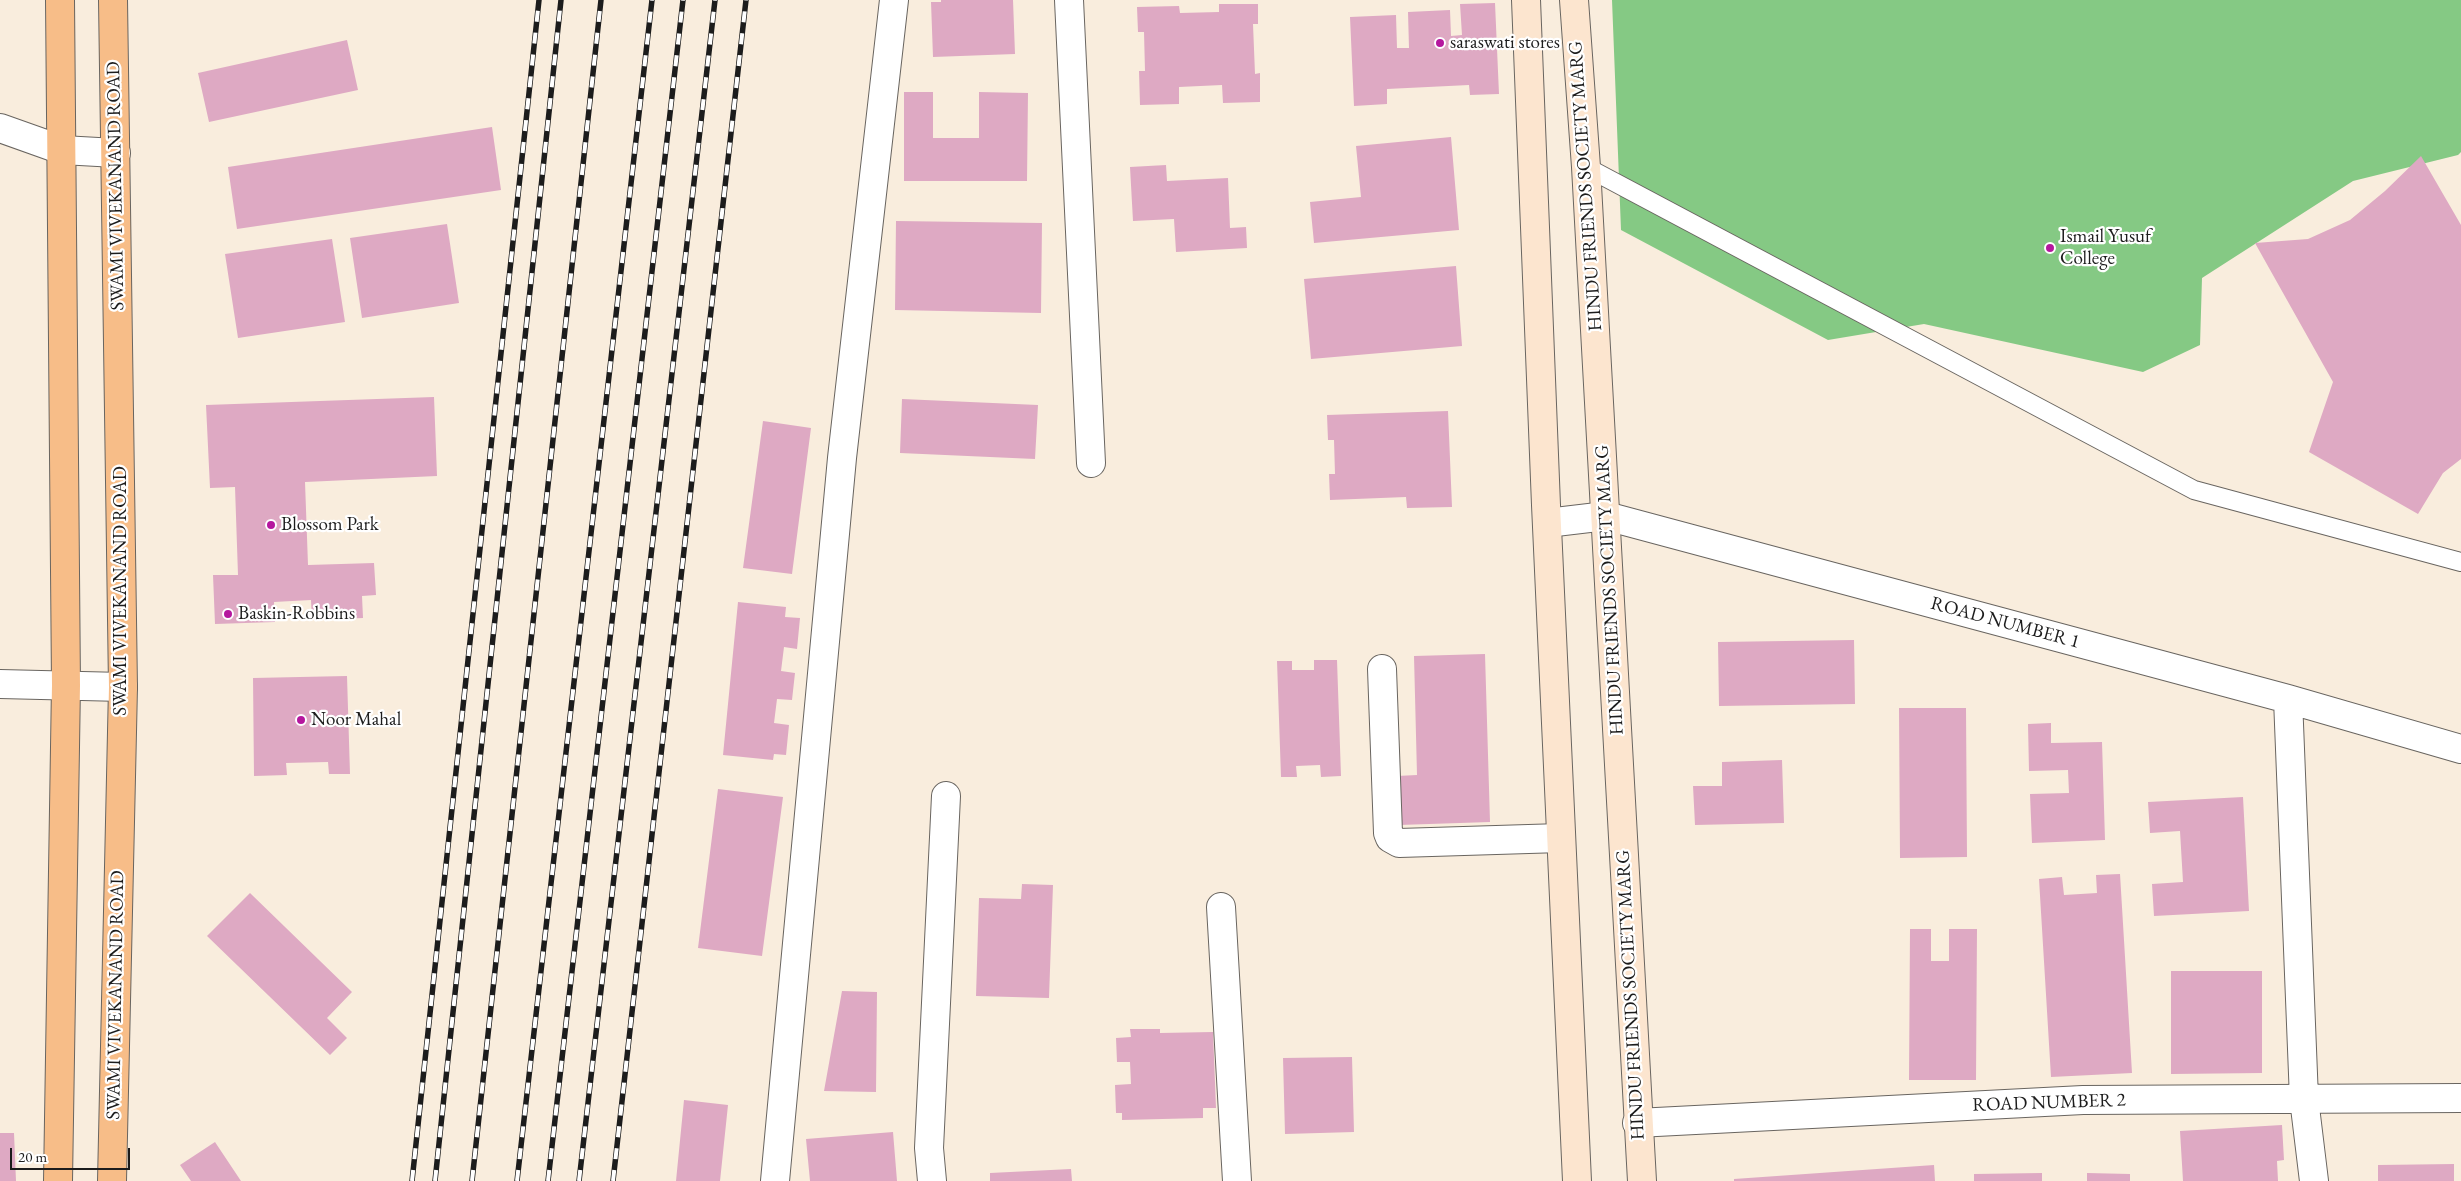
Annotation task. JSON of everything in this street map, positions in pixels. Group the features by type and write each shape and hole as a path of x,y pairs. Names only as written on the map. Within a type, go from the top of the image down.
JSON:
{"main road":[{"path":"58,1181 66,685 60,0"},
{"name":"SWAMI VIVEKANAND ROAD","path":"112,1181 123,687 113,0"}],"street":[{"path":"775,1181 842,458 894,0"},
{"path":"1069,0 1092,463"},
{"path":"1526,0 1547,523 1577,1181"},
{"name":"HINDU FRIENDS SOCIETY MARG","path":"1574,0 1586,167 1637,1123 1642,1181"},
{"path":"0,128 62,150 116,153"},
{"name":"ROAD NUMBER 1","path":"1547,523 1606,516 2288,699 2461,749"},
{"path":"1382,669 1388,833 1394,841 1399,843 1561,838"},
{"path":"0,684 123,687"},
{"path":"2288,699 2304,1099 2314,1181"},
{"path":"932,1181 929,1148 946,796"},
{"path":"1221,907 1237,1181"},
{"name":"ROAD NUMBER 2","path":"1637,1123 2083,1100 2461,1098"}],"lane":[{"path":"1586,167 2194,490 2461,562"}],"green space":[{"path":"1612,0 2461,0 2461,152 2458,155 2353,181 2202,278 2200,345 2143,372 1924,324 1828,340 1621,230"}],"building":[{"path":"941,0 1013,0 1015,54 933,57 931,2 941,2"},
{"path":"1495,3 1499,94 1470,95 1469,85 1387,89 1387,104 1354,106 1350,17 1396,15 1397,48 1409,48 1408,12 1450,10 1451,36 1462,35 1460,4"},
{"path":"1219,4 1258,4 1258,24 1253,24 1255,74 1260,73 1260,102 1223,103 1222,85 1179,87 1179,104 1140,105 1139,71 1145,71 1144,32 1138,32 1137,7 1179,6 1180,13 1219,12"},
{"path":"347,40 358,90 209,122 198,73"},
{"path":"904,92 933,92 933,138 979,138 979,92 1028,93 1027,181 904,181"},
{"path":"492,127 501,190 237,229 228,167"},
{"path":"1451,137 1459,230 1314,243 1310,202 1361,197 1356,146"},
{"path":"2421,156 2461,225 2461,459 2443,473 2418,514 2309,452 2333,382 2255,243 2308,239 2350,220 2385,191"},
{"path":"1166,165 1167,181 1228,178 1230,228 1246,227 1247,248 1176,252 1174,219 1133,221 1130,167"},
{"path":"896,221 1042,223 1041,313 895,310"},
{"path":"447,224 459,303 362,318 350,238"},
{"path":"332,239 345,322 238,338 225,254"},
{"path":"1456,266 1462,346 1311,359 1304,279"},
{"name":"Blossom Park","path":"434,397 437,476 305,482 308,565 374,563 376,595 362,596 363,618 312,620 311,600 274,602 275,622 215,624 213,575 238,575 235,487 210,488 206,405"},
{"path":"902,399 1038,405 1035,459 900,453"},
{"path":"1448,411 1452,507 1407,508 1406,497 1330,500 1329,474 1335,474 1334,440 1328,440 1327,415"},
{"path":"763,421 811,428 792,574 743,568"},
{"path":"738,602 786,607 785,617 800,618 797,649 784,647 781,671 795,673 792,700 777,699 774,723 789,725 786,755 774,754 773,760 723,755"},
{"path":"1854,640 1855,704 1719,706 1718,642"},
{"path":"1485,654 1490,822 1399,825 1397,776 1417,775 1414,656"},
{"path":"1314,660 1337,660 1341,776 1321,777 1320,765 1296,766 1297,777 1281,777 1277,661 1292,661 1292,670 1314,670"},
{"name":"Noor Mahal","path":"347,676 350,774 329,774 328,762 286,763 287,775 254,776 253,678"},
{"path":"1899,708 1966,708 1967,857 1900,858"},
{"path":"2051,723 2051,743 2102,742 2105,840 2032,843 2030,794 2069,793 2068,770 2029,771 2028,724"},
{"path":"1782,760 1784,823 1695,825 1693,786 1722,786 1722,762"},
{"path":"718,789 783,797 762,956 698,948"},
{"path":"2243,797 2249,911 2154,916 2152,884 2183,882 2180,831 2150,833 2148,802"},
{"path":"2120,874 2132,1073 2051,1077 2039,879 2062,877 2064,895 2097,893 2096,875"},
{"path":"1022,884 1053,885 1049,998 976,996 979,898 1021,899"},
{"path":"250,893 352,992 327,1018 347,1038 330,1055 207,936"},
{"path":"1910,929 1931,929 1931,961 1949,961 1949,929 1977,929 1976,1080 1909,1080"},
{"path":"2171,971 2262,971 2262,1073 2171,1074"},
{"path":"842,991 877,992 876,1092 824,1091"},
{"path":"1130,1029 1160,1029 1160,1033 1213,1032 1216,1108 1203,1108 1203,1118 1122,1120 1122,1113 1116,1113 1115,1085 1131,1084 1130,1062 1117,1062 1116,1038 1131,1037"},
{"path":"1352,1057 1354,1132 1285,1134 1283,1058"},
{"path":"684,1100 728,1105 720,1181 676,1181"},
{"path":"2282,1125 2284,1160 2277,1161 2278,1181 2183,1181 2180,1131"},
{"path":"893,1132 897,1181 810,1181 806,1139"},
{"path":"0,1133 14,1133 16,1181 0,1181"},
{"path":"215,1142 241,1181 191,1181 180,1165"},
{"path":"2454,1164 2454,1181 2378,1181 2378,1165"},
{"path":"1934,1165 1935,1181 1734,1181 1734,1179"},
{"path":"1071,1169 1072,1181 990,1181 990,1173"},
{"path":"2042,1173 2042,1181 1974,1181 1974,1174"},
{"path":"2087,1173 2130,1174 2130,1181 2087,1181"}],"railway":[{"path":"412,1181 539,0"},
{"path":"435,1181 561,0"},
{"path":"472,1181 601,0"},
{"path":"517,1181 652,0"},
{"path":"548,1181 683,0"},
{"path":"579,1181 715,0"},
{"path":"613,1181 746,0"}],"place":[{"name":"saraswati stores","path":"1440,43"},
{"name":"Ismail Yusuf College","path":"2050,248"},
{"name":"Blossom Park","path":"271,525"},
{"name":"Baskin-Robbins","path":"228,614"},
{"name":"Noor Mahal","path":"301,720"}]}
